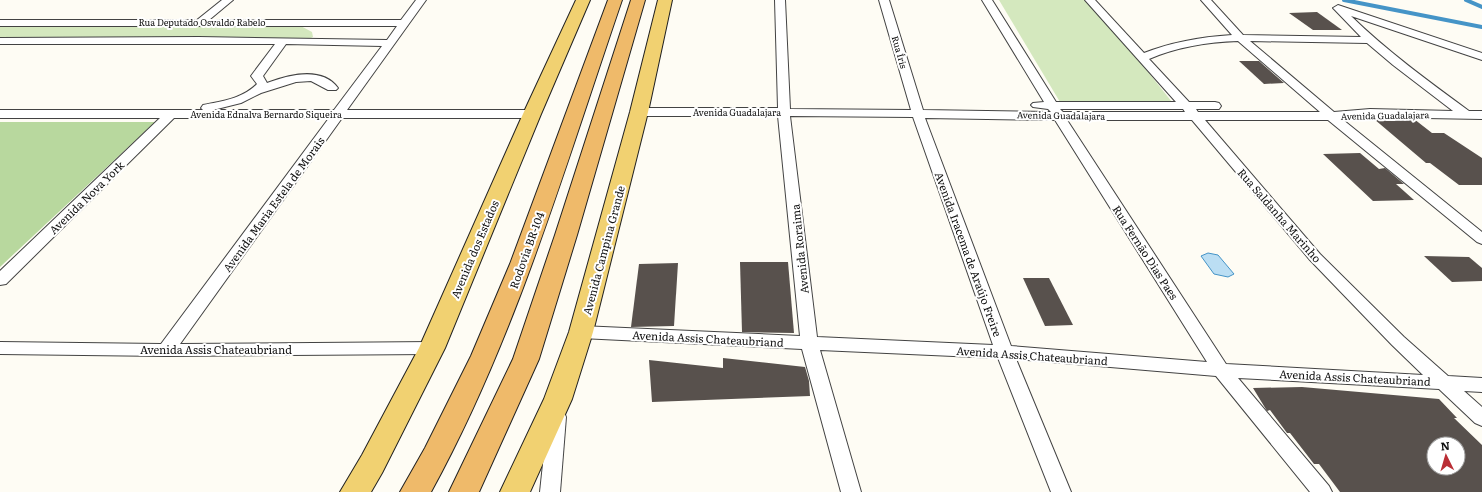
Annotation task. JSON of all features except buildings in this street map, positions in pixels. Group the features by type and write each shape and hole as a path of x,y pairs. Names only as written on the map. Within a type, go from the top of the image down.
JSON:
{"highway":[{"name":"Rodovia BR-104","path":"415,492 435,457 484,356 521,264 615,0"},
{"path":"464,492 526,359 566,235 638,0"}],"main road":[{"name":"Avenida dos Estados","path":"355,492 372,464 432,348 532,114 583,0"},
{"name":"Avenida Campina Grande","path":"515,492 558,399 581,332 640,108 665,0"}],"street":[{"path":"201,22 228,0"},
{"name":"Avenida Maria Estela de Morais","path":"166,350 421,0"},
{"name":"Avenida Roraima","path":"780,0 784,108 809,343 851,492"},
{"name":"Rua Íris","path":"884,0 916,109"},
{"name":"Rua Fernão Dias Paes","path":"988,0 1056,111 1221,370 1322,492"},
{"name":"Rua Saldanha Marinho","path":"1090,0 1195,116 1315,257 1441,382 1482,418"},
{"path":"1206,0 1239,37 1327,112 1482,238"},
{"path":"1466,115 1402,67 1370,40 1338,8 1482,57"},
{"name":"Rua Deputado Osvaldo Rabelo","path":"0,23 404,23"},
{"path":"1142,58 1173,46 1203,40 1239,37 1370,40"},
{"name":"Rua Deputado Osvaldo Rabelo","path":"0,41 283,41 389,43"},
{"path":"259,90 263,86 257,76 283,41"},
{"path":"171,114 209,108 245,99 259,90 280,82 302,78 320,80 332,88"},
{"path":"1056,111 1185,105 1327,112 1482,108"},
{"name":"Avenida Guadalajara","path":"640,108 1056,111 1195,116 1327,112 1482,115"},
{"name":"Avenida Iracema de Araújo Freire","path":"916,109 1004,352 1061,492"},
{"name":"Avenida Ednalva Bernardo Siqueira","path":"0,114 532,114"},
{"name":"Avenida Nova York","path":"0,280 171,114"},
{"name":"Avenida Assis Chateaubriand","path":"581,332 1004,352 1221,370 1482,385"},
{"name":"Avenida Assis Chateaubriand","path":"0,348 166,350 432,348"},
{"path":"550,492 558,399"}],"green space":[{"path":"999,0 1091,0 1172,102 1060,102"},
{"path":"297,24 312,32 313,37 307,40 0,39 0,26"},
{"path":"0,122 155,122 0,267"}],"water":[{"path":"1208,253 1218,255 1234,274 1228,277 1214,274 1201,256"}],"waterway":[{"path":"1344,0 1482,27"},
{"path":"1466,0 1482,7"}]}
